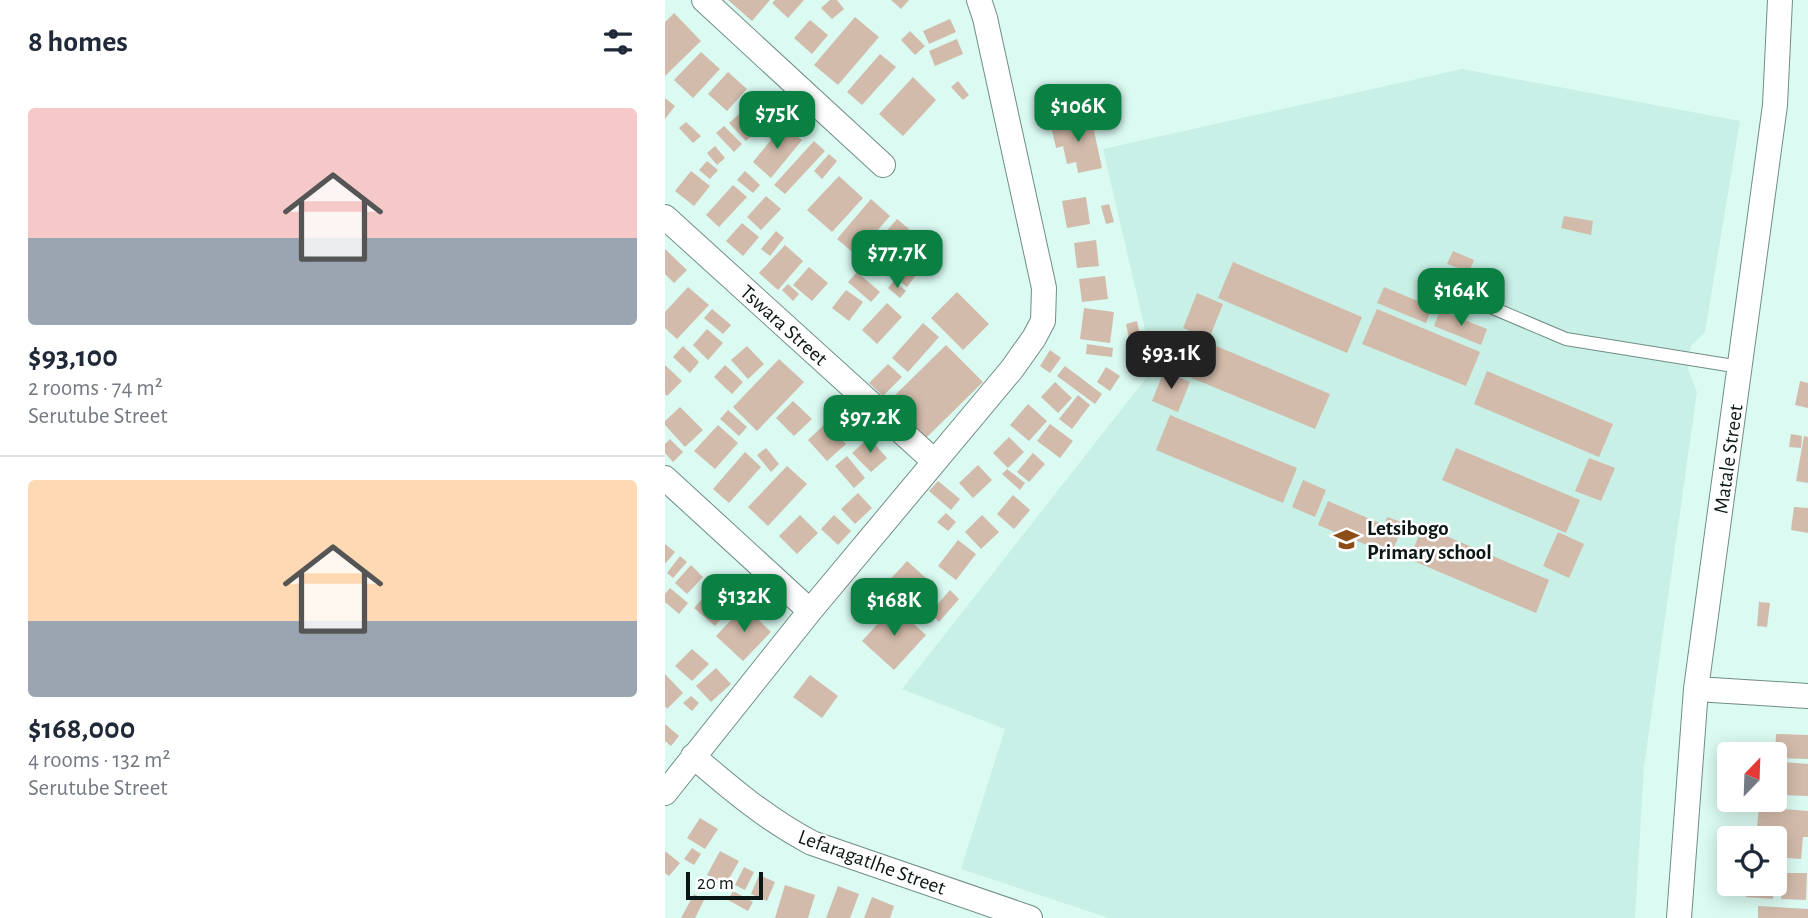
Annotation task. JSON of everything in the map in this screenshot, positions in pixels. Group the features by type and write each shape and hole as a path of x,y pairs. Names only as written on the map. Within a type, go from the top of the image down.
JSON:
{"street":[{"path":"704,0 883,165"},
{"path":"665,793 810,611 1012,369 1043,321 1044,288 979,0"},
{"name":"Matale Street","path":"1679,918 1696,689 1775,105 1780,0"},
{"name":"Tswara Street","path":"665,217 935,461"},
{"path":"666,481 810,611"},
{"path":"1696,689 1808,696"},
{"name":"Lefaragatlhe Street","path":"693,756 779,826 812,843 1030,918"}],"lane":[{"path":"1434,283 1566,339 1740,367"}],"shaded area":[{"name":"Letsibogo Primary school","path":"1462,69 1740,121 1705,332 1691,346 1689,359 1688,369 1697,392 1644,767 1635,918 1109,918 961,869 1005,729 902,689 1154,368 1103,149"}],"building":[{"path":"728,0 770,0 752,21"},
{"path":"775,0 804,0 788,18 772,3"},
{"path":"830,0 837,0 844,9 832,19 821,8"},
{"path":"891,0 909,0 901,9"},
{"path":"674,13 701,41 665,76 665,22"},
{"path":"855,17 879,37 838,85 814,65"},
{"path":"950,19 956,32 929,44 923,31"},
{"path":"810,20 828,35 812,54 794,38"},
{"path":"910,31 925,46 915,55 901,40"},
{"path":"957,39 963,54 935,66 929,51"},
{"path":"701,52 720,69 693,98 674,80"},
{"path":"880,54 896,67 862,105 847,92"},
{"path":"728,72 747,89 727,111 708,94"},
{"path":"913,77 936,100 903,136 879,114"},
{"path":"958,81 969,95 963,100 951,87"},
{"path":"665,98 675,106 665,119"},
{"path":"746,108 763,125 746,141 729,123"},
{"path":"1091,117 1102,168 1078,173 1076,162 1067,164 1063,146 1056,148 1051,126"},
{"path":"686,122 701,136 693,143 679,128"},
{"path":"783,125 802,140 771,178 753,162"},
{"path":"724,126 742,144 734,152 716,133"},
{"path":"814,141 825,151 785,194 774,185"},
{"path":"715,146 725,158 717,165 707,153"},
{"path":"829,154 837,161 822,179 814,171"},
{"path":"707,161 718,170 710,179 699,170"},
{"path":"691,171 710,186 694,206 675,191"},
{"path":"745,171 760,185 753,193 737,180"},
{"path":"839,176 863,198 832,232 807,210"},
{"path":"733,185 747,197 719,227 706,215"},
{"path":"766,196 781,209 761,230 747,217"},
{"path":"1086,197 1090,224 1067,228 1062,201"},
{"path":"871,199 890,216 856,255 837,239"},
{"path":"1109,204 1114,222 1106,224 1101,206"},
{"path":"1564,216 1593,221 1591,235 1561,228"},
{"path":"897,219 909,229 897,243 885,233"},
{"path":"742,223 759,237 743,256 726,241"},
{"path":"776,231 784,238 770,256 761,249"},
{"path":"1096,240 1099,266 1077,268 1074,243"},
{"path":"785,245 803,261 778,290 759,273"},
{"path":"665,249 687,270 674,283 665,274"},
{"path":"1453,251 1474,260 1469,272 1447,264"},
{"path":"915,256 925,263 907,287 897,279"},
{"path":"1233,262 1362,317 1347,353 1218,298"},
{"path":"809,267 828,283 812,301 793,285"},
{"path":"857,272 880,292 871,302 848,282"},
{"path":"1105,276 1108,299 1082,302 1079,279"},
{"path":"894,281 906,291 900,298 888,288"},
{"path":"788,284 799,294 793,301 782,290"},
{"path":"688,287 709,305 677,339 665,328 665,312"},
{"path":"1384,287 1432,307 1426,323 1377,303"},
{"path":"846,290 863,302 849,321 832,308"},
{"path":"957,292 989,324 963,350 931,318"},
{"path":"1197,293 1223,304 1209,339 1183,328"},
{"path":"887,303 902,317 877,344 862,330"},
{"path":"1084,308 1114,312 1110,343 1080,339"},
{"path":"712,309 731,325 723,334 704,318"},
{"path":"1377,309 1480,352 1466,386 1362,344"},
{"path":"1440,310 1487,329 1481,345 1434,326"},
{"path":"1137,321 1144,355 1133,357 1126,324"},
{"path":"923,323 939,337 908,372 892,358"},
{"path":"707,329 723,343 708,360 693,345"},
{"path":"1202,340 1330,394 1315,429 1187,376"},
{"path":"1087,344 1113,348 1112,357 1086,354"},
{"path":"946,345 983,382 926,438 889,401"},
{"path":"683,346 699,362 690,373 673,357"},
{"path":"747,346 764,364 748,379 731,360"},
{"path":"1050,350 1061,358 1050,373 1040,366"},
{"path":"779,359 804,382 757,431 733,407"},
{"path":"888,364 902,377 883,396 869,383"},
{"path":"665,365 682,381 667,396 665,394"},
{"path":"725,365 743,382 732,394 714,377"},
{"path":"1065,366 1102,394 1095,404 1057,376"},
{"path":"1106,367 1120,376 1110,391 1097,382"},
{"path":"1164,371 1190,382 1178,412 1152,401"},
{"path":"1487,371 1613,424 1599,457 1474,404"},
{"path":"1800,381 1808,383 1808,408 1795,405"},
{"path":"1055,382 1072,398 1058,413 1041,397"},
{"path":"1078,395 1090,405 1072,429 1059,419"},
{"path":"793,401 812,419 794,436 776,418"},
{"path":"1028,404 1047,421 1029,441 1010,425"},
{"path":"680,407 703,430 685,447 665,425 665,421"},
{"path":"728,410 747,427 739,436 720,419"},
{"path":"1170,415 1297,468 1283,503 1156,450"},
{"path":"826,423 846,444 827,461 808,440"},
{"path":"1050,424 1073,441 1060,458 1037,441"},
{"path":"718,425 738,443 715,469 694,451"},
{"path":"1791,434 1802,436 1801,448 1789,447"},
{"path":"1804,436 1808,437 1808,483 1796,481"},
{"path":"1009,437 1024,452 1008,468 993,453"},
{"path":"869,438 887,458 871,472 852,453"},
{"path":"670,439 683,452 673,462 665,453 665,444"},
{"path":"766,448 779,464 771,472 757,455"},
{"path":"1456,448 1580,500 1566,533 1442,480"},
{"path":"745,452 761,467 729,503 713,489"},
{"path":"1033,453 1045,464 1029,482 1017,472"},
{"path":"847,456 865,478 854,488 835,466"},
{"path":"1589,458 1615,468 1601,501 1575,491"},
{"path":"978,465 992,480 973,498 959,483"},
{"path":"787,466 807,484 768,526 748,507"},
{"path":"1007,469 1025,483 1020,490 1002,474"},
{"path":"1303,480 1326,490 1315,517 1292,507"},
{"path":"938,481 960,499 951,510 929,491"},
{"path":"858,493 872,508 855,524 841,509"},
{"path":"1013,495 1030,510 1014,529 997,514"},
{"path":"1328,501 1384,525 1387,517 1404,523 1393,550 1376,544 1374,548 1318,525"},
{"path":"1794,507 1808,508 1808,533 1791,530"},
{"path":"946,513 956,522 948,531 937,522"},
{"path":"800,515 818,533 797,554 779,536"},
{"path":"834,515 851,531 838,545 821,529"},
{"path":"982,515 999,532 981,549 965,532"},
{"path":"1423,526 1549,580 1536,613 1409,559"},
{"path":"1558,532 1584,544 1569,578 1543,566"},
{"path":"958,540 976,554 956,580 938,566"},
{"path":"665,544 675,552 665,564"},
{"path":"680,556 687,562 673,578 667,573"},
{"path":"907,561 937,588 917,610 888,582"},
{"path":"691,565 703,577 687,594 675,583"},
{"path":"717,582 737,600 715,626 694,608"},
{"path":"670,588 688,603 679,614 665,602 665,594"},
{"path":"950,590 959,599 939,622 930,613"},
{"path":"1759,602 1770,603 1767,627 1757,626"},
{"path":"744,606 771,632 743,661 716,636"},
{"path":"894,606 926,635 894,670 862,641"},
{"path":"692,649 709,664 692,681 675,666"},
{"path":"716,668 731,684 711,702 696,686"},
{"path":"665,674 683,693 667,709 665,706"},
{"path":"810,675 838,696 822,718 793,697"},
{"path":"691,696 699,703 692,711 683,703"},
{"path":"665,724 679,736 671,746 665,741"},
{"path":"1776,734 1808,735 1808,759 1787,758 1787,742 1776,742"},
{"path":"1787,762 1808,764 1808,796 1787,795"},
{"path":"1787,809 1808,811 1808,837 1803,837 1801,859 1787,858 1787,826 1757,826 1759,812 1787,812"},
{"path":"700,818 718,829 705,849 687,838"},
{"path":"692,848 701,854 694,865 684,859"},
{"path":"665,851 680,863 669,876 665,873"},
{"path":"720,851 739,861 726,884 707,875"},
{"path":"744,867 754,872 745,890 735,885"},
{"path":"1787,873 1807,873 1806,900 1781,899 1781,896 1787,896"},
{"path":"759,875 775,882 767,901 751,894"},
{"path":"785,885 815,895 808,918 775,918"},
{"path":"838,886 859,894 850,918 826,918"},
{"path":"733,891 753,902 748,911 728,900"},
{"path":"694,894 704,900 695,918 681,918"},
{"path":"1746,896 1773,896 1773,899"},
{"path":"872,897 894,906 890,918 864,918"},
{"path":"1758,906 1808,909 1808,918 1758,918"}],"place":[{"name":"Letsibogo Primary school","path":"1347,540"}]}
